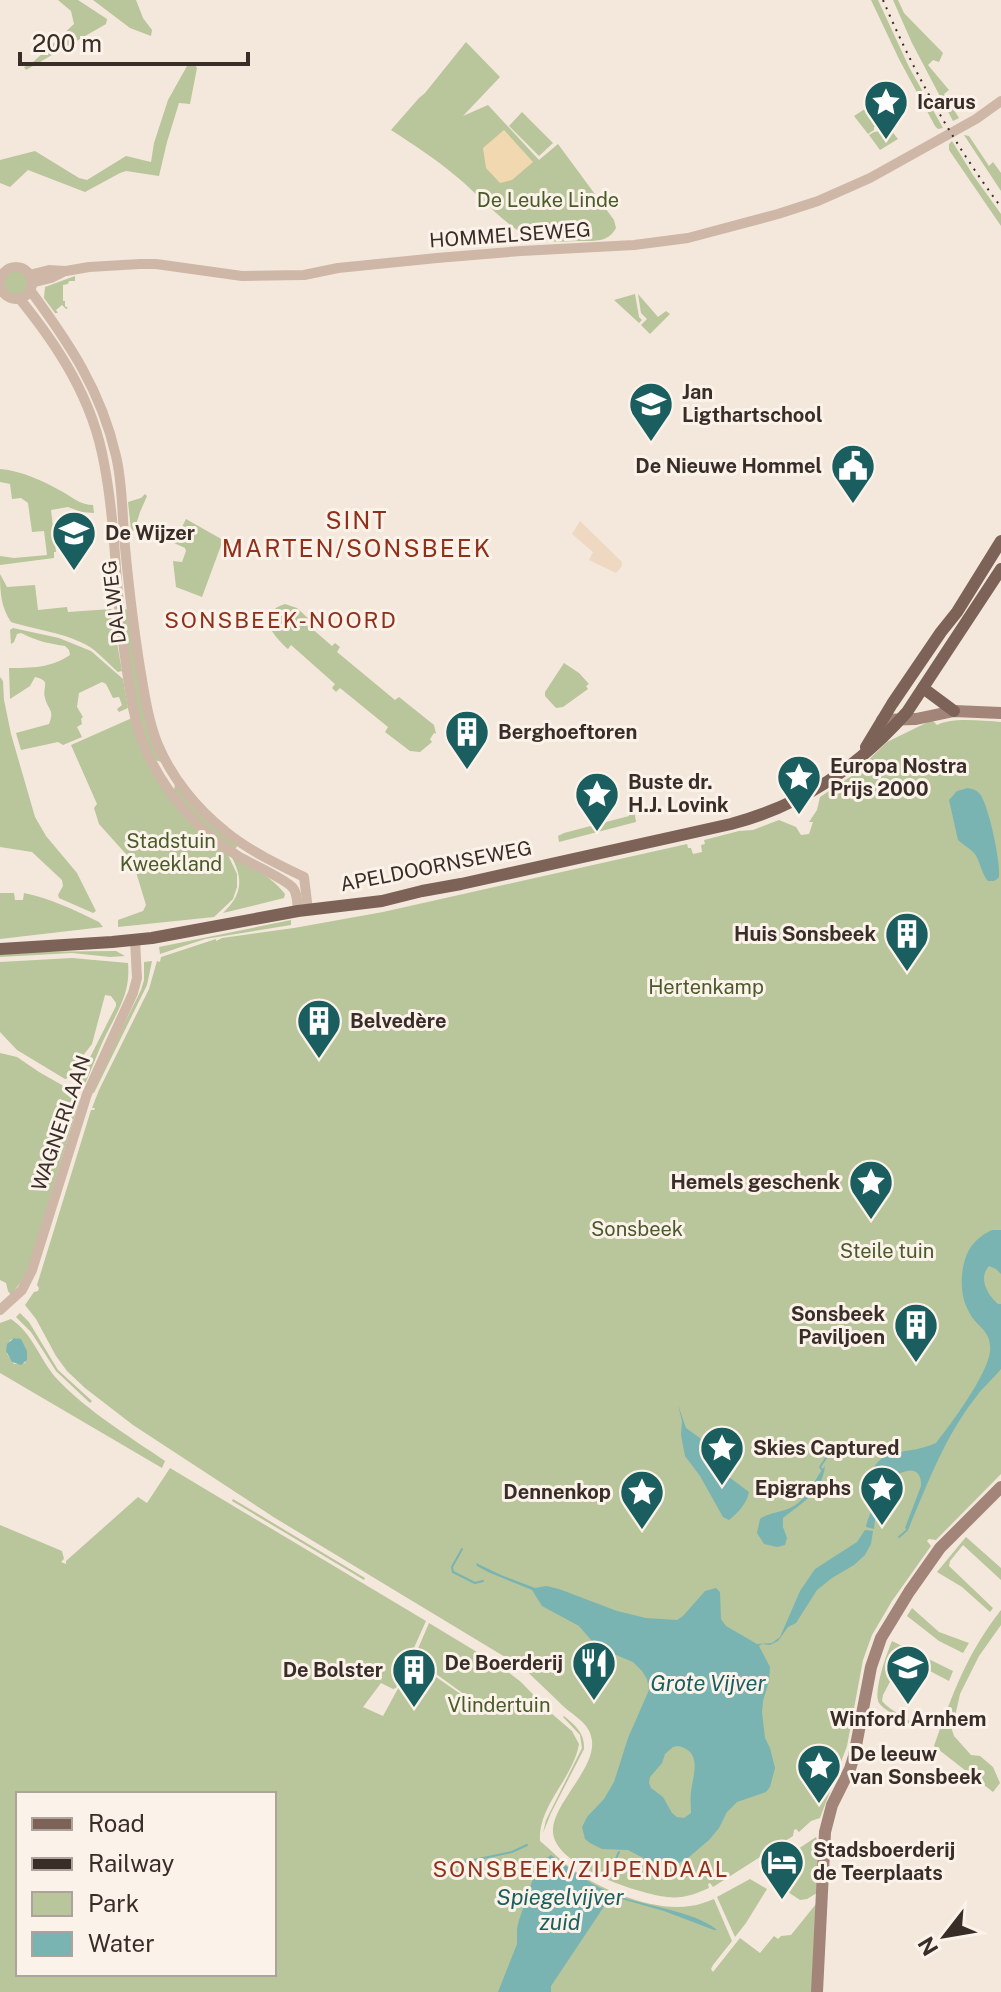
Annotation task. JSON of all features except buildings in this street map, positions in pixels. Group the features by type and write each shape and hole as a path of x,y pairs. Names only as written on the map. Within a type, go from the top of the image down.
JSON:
{"main road":[{"name":"APELDOORNSEWEG","path":"860,756 1001,541"},
{"name":"APELDOORNSEWEG","path":"0,949 135,940 303,911 382,901 740,821 780,807 842,774 900,720 1001,569"},
{"path":"923,688 954,711"},
{"path":"882,720 916,719 954,711 1001,713"},
{"path":"817,1992 825,1832 833,1804 854,1756 876,1650 889,1624 940,1548 1001,1487"}],"street":[{"name":"HOMMELSEWEG","path":"30,283 66,271 99,266 148,264 242,276 290,276 437,258 609,247 697,236 802,207 870,178 976,119 1001,101"},
{"path":"20,268 30,283 25,295 10,297 2,277 20,268"},
{"name":"DALWEG","path":"30,283 74,352 108,426 119,467 128,578 146,703 155,738 172,770 201,809 241,842 304,877 303,911"},
{"name":"DALWEG","path":"19,298 47,332 76,381 99,441 107,480 119,620 128,676 137,725 152,763 170,792 200,826 227,849 288,883 303,911"},
{"path":"93,421 108,426 99,441"},
{"path":"152,763 172,770 170,792"},
{"name":"WAGNERLAAN","path":"0,1310 18,1295 32,1270 82,1106 133,993 137,978 135,940"}],"green space":[{"path":"58,0 78,0 107,19 106,24 26,70 24,67 74,24 71,11"},
{"path":"93,0 136,0 152,30 151,36 130,28"},
{"path":"871,0 878,0 909,67 943,128 935,126"},
{"path":"893,0 898,0 904,13 943,53 939,62 933,60 928,65 949,90 944,94 959,118 953,121"},
{"name":"De Leuke Linde","path":"466,42 500,77 463,116 488,105 539,160 558,144 614,220 616,228 610,236 598,240 564,242 529,237 501,217 441,164 391,130"},
{"path":"184,63 197,68 190,104 179,103 159,176 126,171 85,192 28,170 10,187 0,183 0,160 35,151 87,180 126,156 151,162 168,100 187,66"},
{"path":"871,105 885,122 868,134 854,116"},
{"path":"522,112 553,143 539,156 509,126"},
{"path":"886,124 898,139 880,150 869,135 880,131"},
{"path":"964,135 969,136 989,166 993,162 1001,173 1001,191"},
{"path":"952,141 1001,214 1001,226 949,150"},
{"path":"16,271 27,278 28,283 21,294 16,295 5,288 4,283 11,272"},
{"path":"75,276 75,281 63,285 63,301 68,308 62,305 55,313 44,298 45,287"},
{"path":"635,294 642,320 639,323 614,300"},
{"path":"638,294 658,317 666,311 670,314 650,334 641,325 647,319 641,313"},
{"path":"0,469 33,477 93,505 94,513 68,507 51,510 54,558 0,565 0,556 47,555 44,531 32,532 28,503 21,498 12,499 10,484 0,482"},
{"path":"145,494 147,496 134,531 131,530 128,502"},
{"path":"186,519 223,540 202,597 176,587 173,561 182,562 186,551 174,543"},
{"path":"0,574 7,587 35,585 38,610 67,607 68,612 111,609 122,671 118,672 81,642 11,622 2,600"},
{"path":"285,604 297,608 312,622 309,626 332,646 335,643 340,647 337,652 395,700 399,697 434,725 436,734 430,739 432,742 420,752 410,751 385,732 388,727 340,688 336,692 332,688 335,684 291,645 288,649 272,631 268,619 270,613"},
{"path":"129,609 162,762 154,760 151,755 137,710 122,610"},
{"path":"13,628 59,638 91,651 123,679 128,708 119,712 117,709 122,705 119,697 113,698 102,682 79,693 77,707 83,717 82,724 77,727 82,737 63,745 58,742 21,750 16,733 49,724 51,713 45,698 45,682 35,677 30,686 10,699 9,668 48,665 70,655 65,646 21,633 11,644 10,630"},
{"path":"564,663 589,684 586,686 588,689 563,707 556,708 545,692"},
{"path":"0,677 11,734 35,817 46,836 77,873 96,911 93,913 59,898 62,880 32,852 0,847"},
{"name":"Stadstuin Kweekland","path":"132,718 146,758 227,853 237,874 233,899 214,917 118,927 118,920 143,911 146,905 133,862 99,824 94,808 97,804 71,745"},
{"name":"Sonsbeek","path":"932,720 937,725 959,720 1001,722 1001,1474 936,1540 927,1541 931,1546 872,1635 863,1660 847,1746 820,1818 811,1821 799,1832 794,1830 793,1836 713,1887 710,1883 709,1888 683,1897 654,1895 618,1884 580,1866 556,1842 553,1829 556,1818 583,1771 592,1747 591,1736 583,1722 517,1663 275,1518 133,1425 67,1371 25,1305 38,1291 37,1285 91,1110 95,1108 92,1108 99,1090 149,989 161,957 216,939 383,912 687,844 693,854 702,852 704,840 753,830 779,820 796,827 801,835 809,834 813,822 809,822 817,810 820,797 853,775 887,742"},
{"path":"175,783 238,844 235,850 203,825 174,791"},
{"path":"634,810 636,822 559,842 558,836 564,833 629,816 628,811"},
{"path":"231,856 273,882 285,894 284,898 223,913 234,900 239,886 238,872"},
{"path":"0,893 14,893 15,900 23,900 24,893 43,898 99,922 103,927 0,939"},
{"path":"291,920 291,925 205,939 160,954 159,947"},
{"path":"116,951 125,956 72,953 0,957 0,953 8,952"},
{"path":"72,958 128,963 122,1004 86,1082 81,1086 76,1085 116,1006 111,996 105,995 92,1044 65,1079 17,1050 0,1032 0,962"},
{"path":"152,961 147,985 94,1093 97,1079 141,990 144,962"},
{"path":"0,1053 17,1057 76,1093 80,1099 26,1275 11,1295 6,1283 0,1280"},
{"path":"20,1313 29,1322 58,1370 92,1401 90,1403 56,1371 31,1332 16,1317"},
{"path":"11,1319 19,1325 68,1390 165,1461 162,1468 0,1373 0,1323","holes":["16,1338 25,1349 25,1363 14,1364 7,1354 10,1340"]},
{"name":"Vlindertuin","path":"170,1468 426,1621 396,1688 381,1683 363,1707 383,1716 413,1661 472,1702 414,1658 429,1623 500,1666 572,1731 579,1744 576,1757 544,1816 540,1841 573,1870 629,1898 676,1907 714,1899 732,1941 713,1965 713,1972 740,1938 760,1953 774,1936 778,1939 791,1935 816,1904 813,1992 0,1992 0,1525 62,1551 64,1559 61,1562 66,1564 138,1497 147,1503"},
{"path":"232,1501 365,1578 364,1580"},
{"path":"966,1537 1001,1568 1001,1580 963,1545 949,1566 993,1608 990,1612 962,1587 937,1572"},
{"path":"912,1608 939,1632 969,1643 963,1653 939,1641 907,1616"},
{"path":"1001,1610 1001,1625 979,1656 960,1694 952,1730 971,1755 980,1756 993,1767 1000,1783 993,1792 934,1746 969,1659"},
{"path":"892,1641 953,1671 949,1681 903,1657 882,1701 916,1728 879,1703 879,1681"},
{"path":"564,1716 581,1734 584,1749 543,1833 546,1820 582,1748 580,1735"},
{"path":"816,1837 819,1841 817,1893 800,1900 776,1884 798,1849"},
{"path":"750,1879 767,1889 735,1937 717,1897"}],"sand":[{"path":"504,130 533,162 512,180 500,183 486,168 483,148"}],"shaded area":[{"path":"580,521 622,562 616,573 589,560 593,552 572,534"}],"water":[{"path":"968,788 980,794 990,822 999,870 999,877 994,881 988,881 975,854 958,840 949,800 957,791"},
{"path":"992,1230 1001,1230 1001,1274 989,1266 984,1281 990,1296 1001,1304 1001,1369 979,1393 955,1428 908,1530 905,1528 921,1486 918,1474 911,1470 891,1479 887,1495 877,1503 874,1529 866,1527 872,1505 869,1479 877,1463 891,1454 936,1443 968,1399 987,1362 989,1338 968,1310 962,1280 969,1250 979,1238"},
{"path":"14,1338 21,1339 27,1351 27,1360 21,1365 12,1362 6,1351 7,1344"},
{"path":"678,1405 686,1428 715,1449 725,1474 749,1492 742,1508 729,1520 723,1517 685,1456"},
{"path":"825,1466 815,1490 783,1518 787,1538 785,1545 764,1544 757,1533 760,1519 798,1503"},
{"name":"Grote Vijver","path":"865,1530 873,1531 865,1555 817,1590 796,1623 788,1627 778,1641 770,1645 759,1646 770,1667 762,1712 765,1738 775,1768 766,1792 737,1802 709,1840 677,1864 647,1860 628,1850 602,1849 585,1839 582,1827 614,1782 628,1738 649,1690 647,1679 633,1662 597,1647 579,1626 542,1606 532,1590 488,1572 476,1563 535,1588 546,1586 559,1589 617,1611 646,1618 677,1620 705,1591 716,1588 720,1592 721,1619 726,1626 757,1644 772,1643 780,1637 800,1591 815,1569 857,1542","holes":["673,1747 686,1749 695,1764 691,1813 684,1818 672,1813 663,1797 649,1783 665,1754"]},
{"name":"Spiegelvijver zuid","path":"551,1855 607,1891 696,1918 717,1930 611,1896 551,1986 551,1992 498,1992 517,1944 519,1920 536,1870"}],"waterway":[{"path":"823,1471 820,1467 828,1455"},
{"path":"899,1537 907,1530"},
{"path":"462,1549 452,1567 453,1572 475,1583 483,1581"},
{"path":"454,1864 512,1852 527,1845"},
{"path":"611,1869 619,1852"}],"railway":[{"path":"883,0 936,107 1001,207"}],"place":[{"name":"Icarus","path":"886,141"},
{"name":"Jan Ligthartschool","path":"651,443"},
{"name":"De Nieuwe Hommel","path":"853,505"},
{"name":"De Wijzer","path":"74,572"},
{"name":"Berghoeftoren","path":"467,771"},
{"name":"Europa Nostra Prijs 2000","path":"799,816"},
{"name":"Buste dr. H.J. Lovink","path":"597,833"},
{"name":"Huis Sonsbeek","path":"907,973"},
{"name":"Belvedère","path":"319,1060"},
{"name":"Hemels geschenk","path":"871,1221"},
{"name":"Sonsbeek Paviljoen","path":"916,1364"},
{"name":"Skies Captured","path":"722,1487"},
{"name":"Epigraphs","path":"882,1527"},
{"name":"Dennenkop","path":"642,1531"},
{"name":"De Boerderij","path":"594,1702"},
{"name":"Winford Arnhem","path":"908,1706"},
{"name":"De Bolster","path":"414,1709"},
{"name":"De leeuw van Sonsbeek","path":"819,1805"},
{"name":"Stadsboerderij de Teerplaats","path":"782,1901"}],"district":[{"name":"SINT MARTEN/SONSBEEK","path":"357,534"},
{"name":"SONSBEEK-NOORD","path":"281,620"},
{"name":"SONSBEEK/ZIJPENDAAL","path":"581,1869"}],"park label":[{"name":"Hertenkamp","path":"706,987"},
{"name":"Steile tuin","path":"887,1251"}]}
